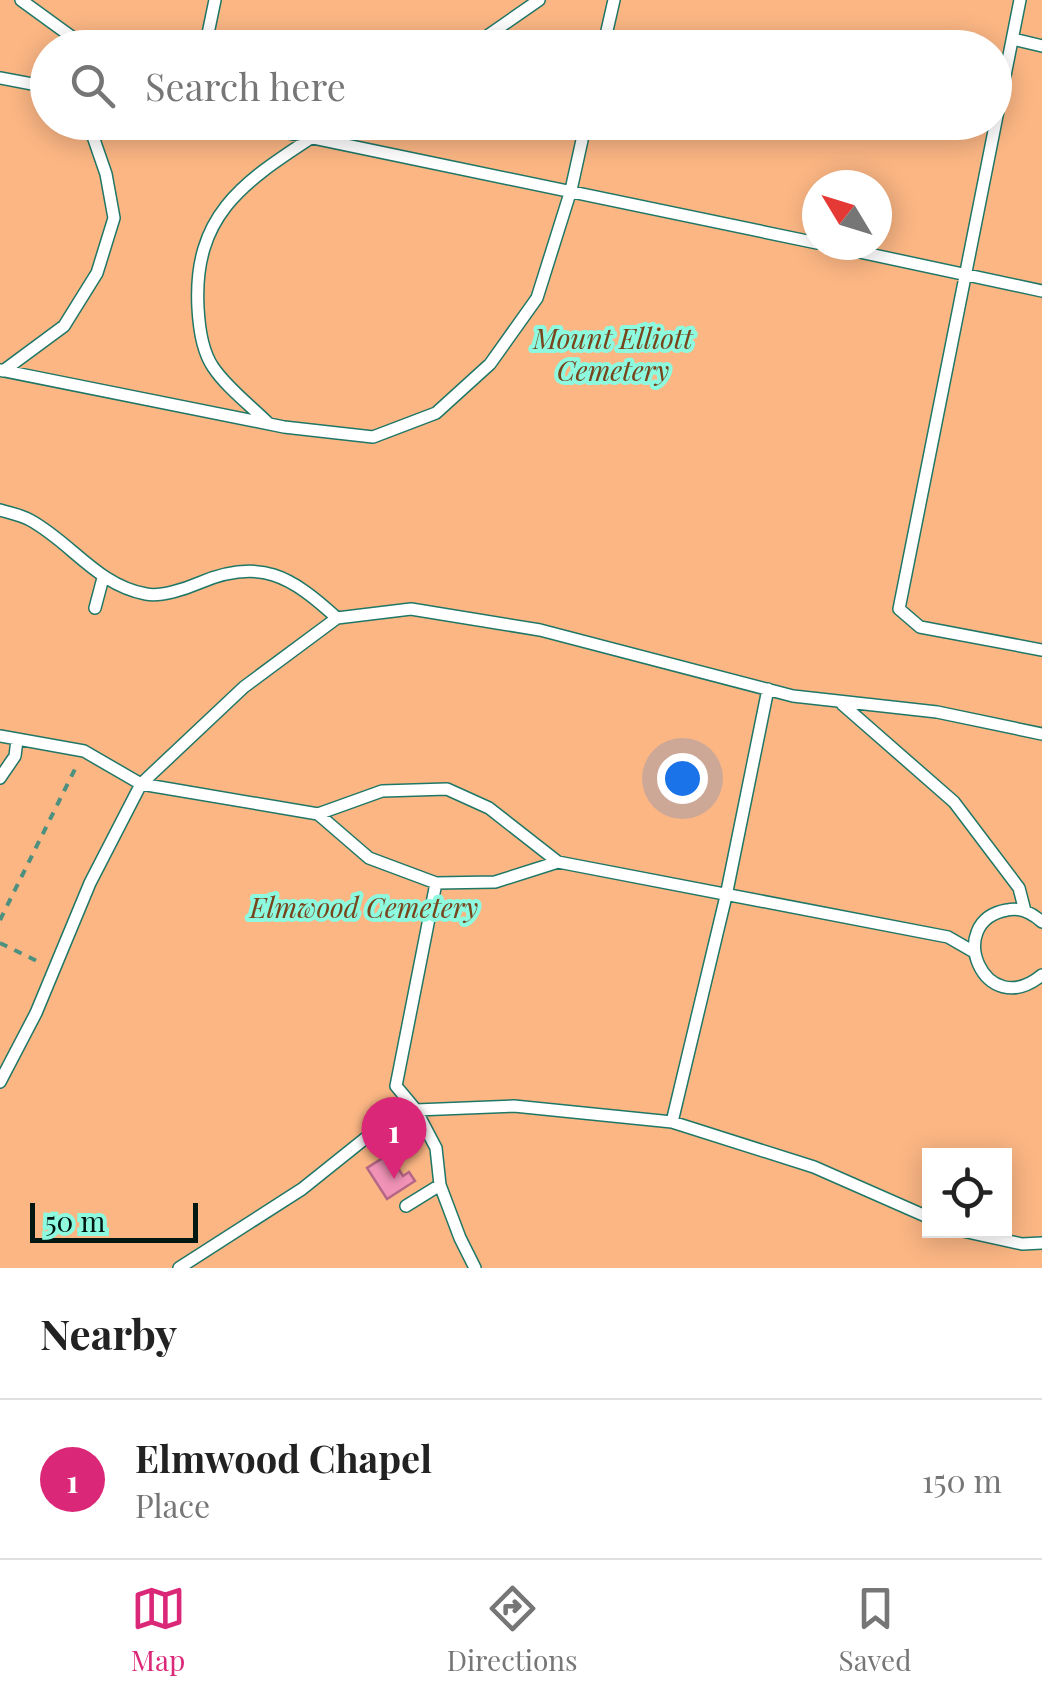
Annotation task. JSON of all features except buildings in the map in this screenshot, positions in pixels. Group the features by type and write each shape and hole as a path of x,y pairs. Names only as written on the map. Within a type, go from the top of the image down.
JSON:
{"lane":[{"path":"21,0 59,30"},
{"path":"209,30 215,0"},
{"path":"496,30 539,0"},
{"path":"607,30 614,0"},
{"path":"1012,45 1020,0"},
{"path":"1013,40 1042,46"},
{"path":"0,78 30,84"},
{"path":"1,370 64,326 98,273 114,218 106,174 94,140"},
{"path":"268,423 212,366 199,330 201,260 213,221 238,192 265,168 308,140"},
{"path":"321,140 802,240"},
{"path":"1,370 268,423 372,437 436,414 490,364 537,298 571,190 582,140"},
{"path":"992,140 899,609 920,627 1042,650"},
{"path":"892,259 1042,291"},
{"path":"0,510 28,519 103,578 149,596 188,587 226,571 254,570 287,578 337,618"},
{"path":"95,608 103,578"},
{"path":"0,1082 36,1013 90,882 141,784 244,687 337,618 411,609 540,630 768,690 841,703 936,712 1042,734"},
{"path":"672,1122 726,896 768,690"},
{"path":"841,703 954,802 1019,888 1025,911"},
{"path":"0,736 84,750 141,784 318,814 382,791 447,789 488,808 558,862 948,937 974,952"},
{"path":"0,778 15,756 17,740"},
{"path":"318,814 369,858 436,883 495,882 558,862"},
{"path":"436,883 396,1086 416,1110 436,1148 440,1184 476,1268"},
{"path":"1042,922 1025,911 1010,909 995,914 983,923 974,952 978,967 988,979 1002,986 1032,984 1042,975"},
{"path":"180,1268 302,1190 368,1137 416,1110 514,1106 672,1122 814,1167 922,1214"},
{"path":"406,1206 440,1184"},
{"path":"995,1238 1022,1244 1042,1243"}],"path":[{"path":"0,920 84,750"},
{"path":"0,943 54,969"}],"green space":[{"name":"Elmwood Cemetery","path":"0,0 1042,0 1042,1268 0,1268"}],"place":[{"name":"Elmwood Chapel","path":"394,1179"}],"park label":[{"name":"Mount Elliott Cemetery","path":"613,353"}]}
